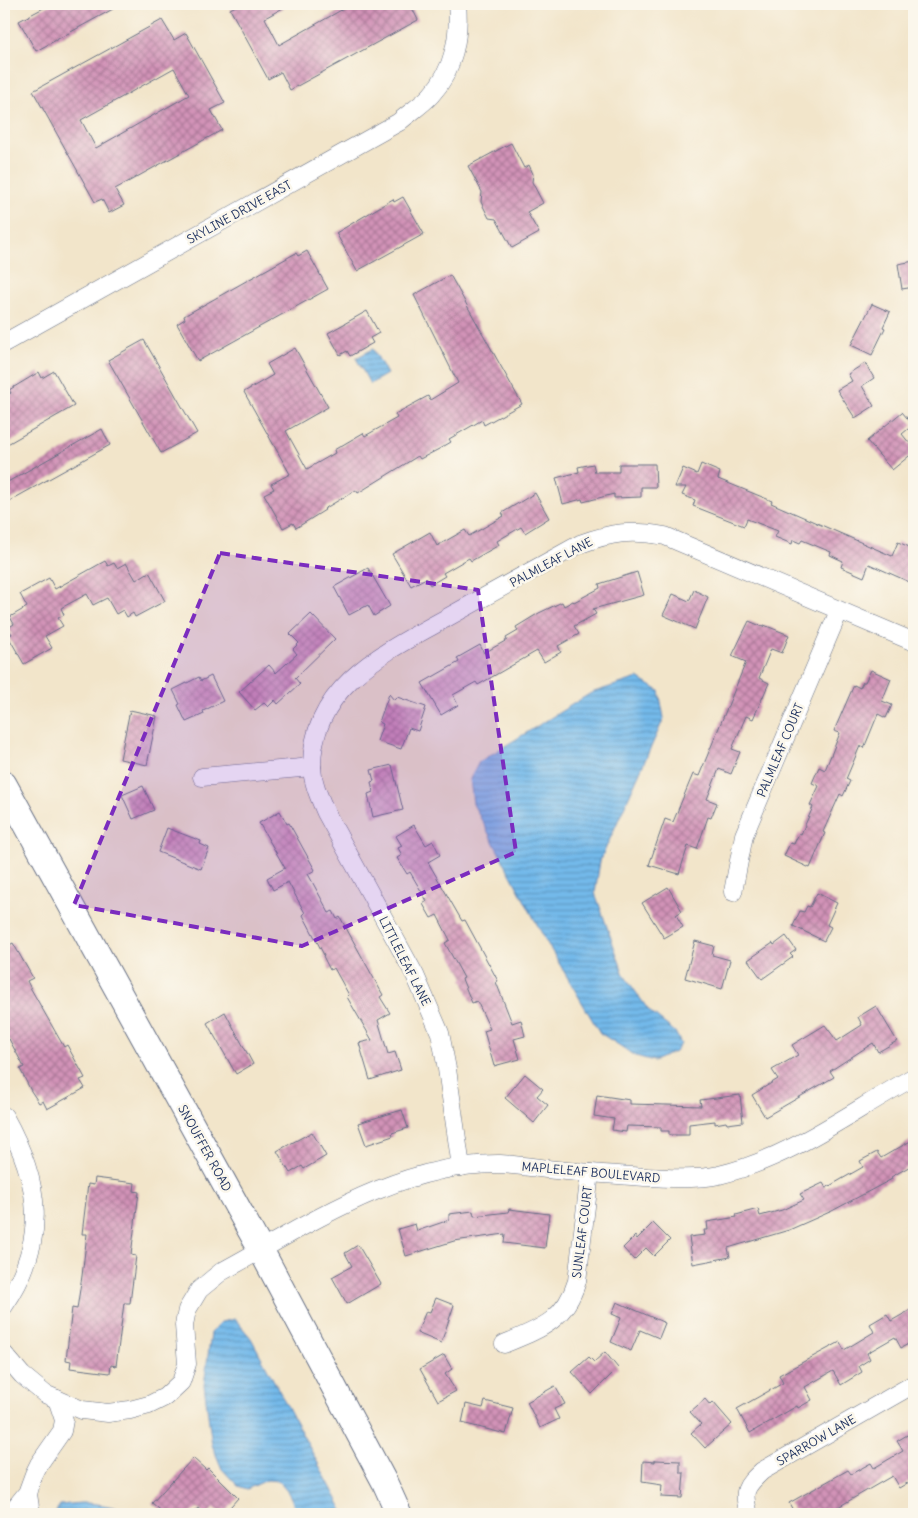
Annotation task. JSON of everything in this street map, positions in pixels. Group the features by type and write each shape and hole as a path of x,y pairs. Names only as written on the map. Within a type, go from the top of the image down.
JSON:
{"main road":[{"name":"SNOUFFER ROAD","path":"4,784 261,1250 381,1474 400,1514"}],"street":[{"name":"SKYLINE DRIVE EAST","path":"4,343 399,122 431,95 445,76 457,41 459,22 457,4"},
{"name":"PALMLEAF LANE","path":"312,767 319,724 342,686 365,666 427,629 571,549 601,536 622,532 644,532 665,536 914,642"},
{"name":"PALMLEAF COURT","path":"733,892 744,835 839,611"},
{"path":"202,777 312,767"},
{"name":"LITTLELEAF LANE","path":"312,767 317,790 326,813 414,975 440,1034 448,1069 461,1166"},
{"name":"MAPLELEAF BOULEVARD","path":"4,1354 30,1383 45,1394 88,1412 108,1413 140,1408 165,1397 176,1388 185,1373 188,1357 185,1316 194,1296 214,1276 330,1211 368,1194 433,1172 461,1166 500,1164 676,1179 717,1175 754,1164 793,1147 914,1077"},
{"path":"4,1116 27,1165 36,1218 28,1261 4,1306"},
{"name":"SUNLEAF COURT","path":"504,1344 548,1323 561,1312 572,1298 577,1281 590,1173"},
{"name":"SPARROW LANE","path":"748,1514 744,1500 745,1491 749,1483 762,1471 914,1384"},
{"path":"30,1514 28,1494 37,1469 64,1427 63,1415 57,1399"},
{"path":"10,1514 30,1487"}],"highlighted area":[{"path":"220,553 478,590 516,852 302,946 74,905"}],"water":[{"path":"373,349 387,374 370,384 356,358"},
{"path":"638,678 659,691 664,718 600,861 595,893 624,975 649,1011 675,1032 681,1044 675,1052 654,1061 636,1056 600,1033 546,941 473,804 470,779 479,762 591,693"},
{"path":"235,1319 251,1338 345,1514 293,1514 292,1500 278,1481 267,1480 247,1489 238,1486 222,1469 212,1445 204,1385 211,1333 221,1322"},
{"path":"81,1503 108,1506 134,1514 54,1514 60,1505"}],"building":[{"path":"51,4 122,4 36,51 19,21"},
{"path":"240,4 290,4 265,18 279,45 352,4 410,4 418,20 290,90 281,72 268,79 230,9"},
{"path":"162,20 174,40 186,33 225,103 211,110 222,130 115,189 124,205 109,213 102,199 95,202 33,91","holes":["174,68 189,95 96,148 81,120"]},
{"path":"511,143 524,168 529,165 533,174 532,182 543,203 527,212 539,233 512,248 496,219 489,218 481,202 482,192 468,166"},
{"path":"403,197 424,234 357,271 336,233 393,199 394,202"},
{"path":"307,251 328,289 198,361 177,324 185,319 184,316 296,253 298,256"},
{"path":"914,261 914,287 902,289 898,264"},
{"path":"450,275 522,404 484,425 482,420 449,439 451,442 439,449 420,459 418,456 358,493 356,490 296,528 293,523 283,528 264,494 274,489 271,484 290,474 244,392 273,375 267,364 295,348 328,407 286,431 307,469 335,453 334,450 363,433 365,436 397,418 395,414 428,396 430,400 458,383 414,295"},
{"path":"872,304 890,312 883,327 885,328 872,355 851,345"},
{"path":"367,311 379,333 370,338 373,343 350,356 347,351 340,355 328,333"},
{"path":"144,340 197,433 161,453 108,360"},
{"path":"865,363 874,378 862,386 874,406 855,418 837,390 852,381 848,374"},
{"path":"54,371 74,406 4,446 4,397 11,393 9,390 39,372 42,378"},
{"path":"902,412 913,425 902,434 914,449 914,452 892,470 867,441"},
{"path":"102,429 110,445 4,504 4,484"},
{"path":"593,464 595,472 619,472 619,464 655,464 656,487 641,487 641,497 614,498 614,494 583,502 582,499 563,504 556,478 579,472 578,467"},
{"path":"701,464 720,472 718,479 772,501 771,503 892,556 898,542 914,549 914,584 869,564 864,577 841,567 843,561 830,555 831,552 802,540 800,543 793,540 792,544 775,537 778,531 747,519 744,526 693,506 695,500 682,495 686,487 675,487 683,468 697,474"},
{"path":"535,493 549,518 525,533 521,527 497,541 499,545 471,561 469,558 443,573 445,576 430,585 426,578 411,586 392,554 430,532 437,546 465,530 469,536 504,516 502,513"},
{"path":"105,561 108,566 114,563 117,568 126,563 136,580 149,572 165,601 135,617 133,613 127,617 123,610 116,614 107,598 93,605 87,594 61,608 64,615 58,618 63,626 45,636 52,648 24,664 8,636 12,634 8,628 14,624 10,617 27,607 20,594 49,578 55,589"},
{"path":"368,568 390,606 374,616 368,605 349,615 334,587"},
{"path":"637,572 644,595 593,609 596,614 574,626 579,634 558,646 561,652 544,662 537,651 478,685 476,682 453,695 458,705 441,715 422,683 459,662 457,658 480,645 484,653 507,640 506,638 518,631 516,627 539,613 562,602 564,606 574,602 600,588 599,584"},
{"path":"694,590 708,597 695,629 663,615 673,594 689,601"},
{"path":"311,614 335,639 295,678 300,684 278,704 275,700 268,707 264,703 255,710 239,692 269,665 276,673 297,654 293,649 299,643 290,634"},
{"path":"749,621 789,635 782,653 771,649 759,678 769,683 753,719 746,716 732,749 740,752 731,774 719,769 707,799 717,803 711,818 708,817 697,849 688,846 679,874 649,865 665,819 673,822 693,774 699,776 746,662 732,656"},
{"path":"871,670 891,679 882,701 892,705 886,718 878,714 864,748 860,746 846,779 850,781 843,796 840,794 810,868 784,856 790,843 794,844 799,833 801,834 813,807 810,805 819,786 812,783 819,767 825,770 840,733 834,731 854,685 860,688"},
{"path":"211,676 223,701 203,711 204,714 186,722 173,690 199,677 201,681"},
{"path":"389,694 394,700 397,697 426,707 418,731 409,728 401,749 377,741 383,724 379,722"},
{"path":"130,710 157,716 147,765 120,759"},
{"path":"392,765 403,810 373,817 368,794 373,792 371,782 374,781 371,770"},
{"path":"143,786 154,810 133,819 122,795"},
{"path":"280,811 287,824 289,823 315,870 308,874 329,913 333,911 337,919 340,917 383,995 380,997 390,1013 378,1020 388,1054 395,1052 401,1070 370,1080 359,1043 372,1040 347,997 349,995 334,968 330,970 303,915 305,913 288,882 273,890 267,878 285,868 259,823"},
{"path":"414,825 426,845 433,841 440,855 428,862 462,921 465,920 498,981 496,982 512,1023 521,1020 525,1036 514,1039 520,1059 494,1066 484,1031 490,1029 477,1001 472,1003 462,979 464,978 445,943 450,940 437,915 431,918 423,904 427,901 410,872 407,874 397,858 402,855 398,848 402,846 396,836"},
{"path":"167,828 201,841 200,844 209,848 201,869 158,852"},
{"path":"668,887 682,911 676,915 683,927 664,938 642,903"},
{"path":"817,893 837,903 827,925 831,927 824,941 793,926 800,911 804,912 807,906 810,907"},
{"path":"786,936 796,950 790,954 793,957 762,979 748,960"},
{"path":"695,941 714,946 712,955 730,960 722,989 685,978"},
{"path":"13,943 33,978 27,981 31,989 64,1047 67,1045 85,1078 80,1080 85,1088 47,1109 43,1101 39,1103 31,1091 20,1069 24,1067 9,1039 4,1043 4,948"},
{"path":"876,1006 897,1041 878,1052 873,1043 830,1071 834,1077 765,1117 752,1095 778,1079 772,1070 798,1055 792,1045 825,1025 837,1041 862,1025 858,1017"},
{"path":"225,1012 253,1064 236,1074 207,1023"},
{"path":"525,1074 543,1089 537,1096 548,1105 534,1123 505,1098"},
{"path":"597,1095 630,1100 630,1104 701,1106 700,1100 740,1095 743,1122 715,1124 715,1121 689,1124 689,1135 669,1135 669,1131 661,1131 661,1127 627,1126 626,1132 612,1130 614,1119 594,1116"},
{"path":"402,1110 408,1128 392,1133 393,1136 366,1145 358,1123"},
{"path":"312,1132 326,1156 304,1169 302,1166 290,1173 277,1151"},
{"path":"914,1139 914,1164 891,1177 892,1179 832,1211 789,1230 728,1248 730,1257 693,1264 689,1237 705,1235 704,1230 708,1230 707,1222 737,1217 736,1215 758,1209 760,1216 782,1210 804,1200 800,1194 823,1183 826,1188 863,1167 860,1161 877,1152 881,1158"},
{"path":"95,1178 135,1183 134,1191 139,1192 131,1255 136,1256 130,1303 124,1303 116,1366 111,1365 110,1373 70,1368 71,1361 66,1360 72,1308 77,1309 82,1276 87,1234 82,1234 88,1184 94,1185"},
{"path":"509,1209 549,1214 545,1248 504,1243 505,1234 454,1241 406,1256 398,1229 415,1224 417,1231 449,1220 449,1214 473,1211 474,1216 508,1212"},
{"path":"653,1223 670,1240 654,1256 646,1248 634,1260 623,1248 635,1236 637,1239"},
{"path":"358,1245 381,1284 347,1304 332,1277 352,1266 345,1253"},
{"path":"436,1298 454,1305 441,1343 417,1333 426,1311 430,1312"},
{"path":"617,1302 665,1323 659,1338 640,1330 631,1351 611,1342 621,1318 612,1314"},
{"path":"914,1308 914,1341 901,1348 895,1337 867,1353 870,1359 859,1366 862,1372 841,1385 833,1371 805,1387 812,1400 798,1408 797,1406 750,1433 737,1409 783,1383 779,1375 840,1342 844,1350 874,1332 870,1324 887,1314 891,1321"},
{"path":"605,1352 618,1368 592,1394 572,1372 589,1357 594,1362"},
{"path":"444,1355 452,1369 445,1374 456,1391 438,1401 420,1369"},
{"path":"555,1386 565,1404 554,1409 559,1419 540,1428 527,1402"},
{"path":"705,1399 710,1405 713,1402 732,1424 705,1448 691,1433 701,1424 690,1412"},
{"path":"485,1401 513,1408 506,1434 462,1423 466,1404 483,1408"},
{"path":"914,1431 914,1479 899,1488 892,1476 826,1514 795,1514 789,1503 848,1470 851,1474 871,1463 874,1468 903,1451 897,1441"},
{"path":"193,1458 206,1470 208,1468 238,1498 224,1514 214,1508 208,1514 205,1514 198,1508 191,1514 165,1514 152,1503"},
{"path":"655,1460 680,1461 680,1473 684,1473 682,1498 661,1497 662,1485 642,1482 643,1461 655,1462"}]}
